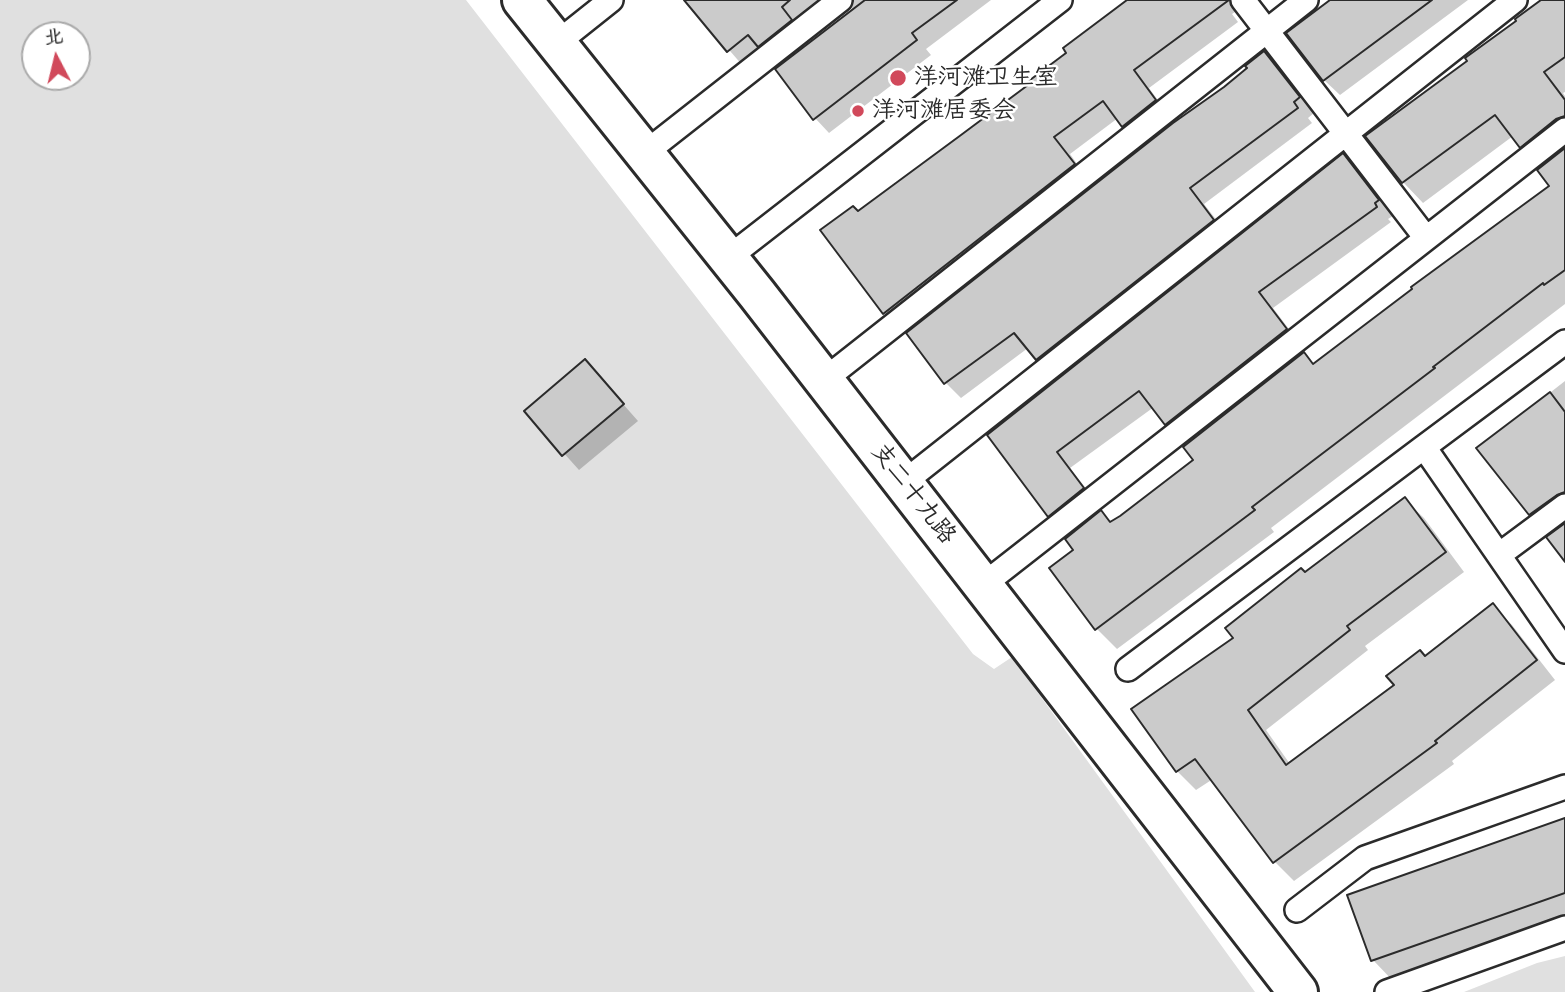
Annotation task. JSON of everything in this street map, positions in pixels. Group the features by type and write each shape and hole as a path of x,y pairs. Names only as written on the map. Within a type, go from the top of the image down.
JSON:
{"street":[{"name":"支二十九路","path":"522,0 824,380 1298,992"}],"lane":[{"path":"557,43 611,0"},
{"path":"645,153 840,0"},
{"path":"728,258 1060,0"},
{"path":"1243,0 1426,238"},
{"path":"824,380 1307,0"},
{"path":"903,482 1514,0"},
{"path":"983,585 1565,130"},
{"path":"1128,669 1565,342"},
{"path":"1424,447 1565,651"},
{"path":"1499,555 1565,506"},
{"path":"1297,910 1365,858 1565,787"},
{"path":"1387,992 1565,928"}],"shaded area":[{"path":"0,0 466,0 973,654 994,669 1012,657 1255,992 0,992"},
{"path":"1565,956 1565,992 1464,992 1537,963"}],"building":[{"path":"684,0 790,0 782,7 792,20 758,47 748,35 727,52"},
{"path":"865,0 957,0 912,33 917,40 813,120 775,69"},
{"path":"1127,0 1229,0 1134,70 1156,100 1122,127 1103,101 1054,137 1075,164 883,314 820,230 853,206 858,211 1028,85 1026,83 1066,53 1063,48"},
{"path":"1330,0 1432,0 1323,81 1286,33"},
{"path":"1541,0 1565,0 1565,57 1544,72 1565,100 1565,116 1556,119 1520,148 1495,115 1402,183 1365,136 1467,61 1465,58"},
{"path":"1264,51 1300,97 1294,102 1298,108 1190,188 1214,220 1036,360 1014,333 944,384 906,333 1173,123 1224,87"},
{"path":"1565,148 1565,270 1544,285 1543,283 1433,367 1435,368 1252,507 1255,510 1095,630 1049,568 1073,550 1065,539 1101,510 1110,522 1120,516 1193,460 1183,447 1304,352 1313,364 1412,289 1411,287 1549,186 1537,170"},
{"path":"1343,153 1379,200 1375,203 1377,207 1259,292 1287,329 1165,425 1139,391 1057,452 1084,488 1048,517 987,435"},
{"path":"585,359 624,404 562,456 524,411"},
{"path":"1550,392 1565,412 1565,492 1529,515 1476,448"},
{"path":"1405,497 1446,552 1347,626 1350,630 1248,710 1286,765 1394,685 1386,676 1420,650 1425,656 1493,603 1537,660 1435,741 1437,743 1273,863 1195,759 1176,772 1131,709 1233,638 1225,628 1301,568 1305,572"},
{"path":"1565,523 1565,562 1546,537"},
{"path":"1565,818 1565,893 1371,961 1347,895"}],"place":[{"name":"洋河滩卫生室","path":"898,78"},
{"name":"洋河滩居委会","path":"858,111"}]}
